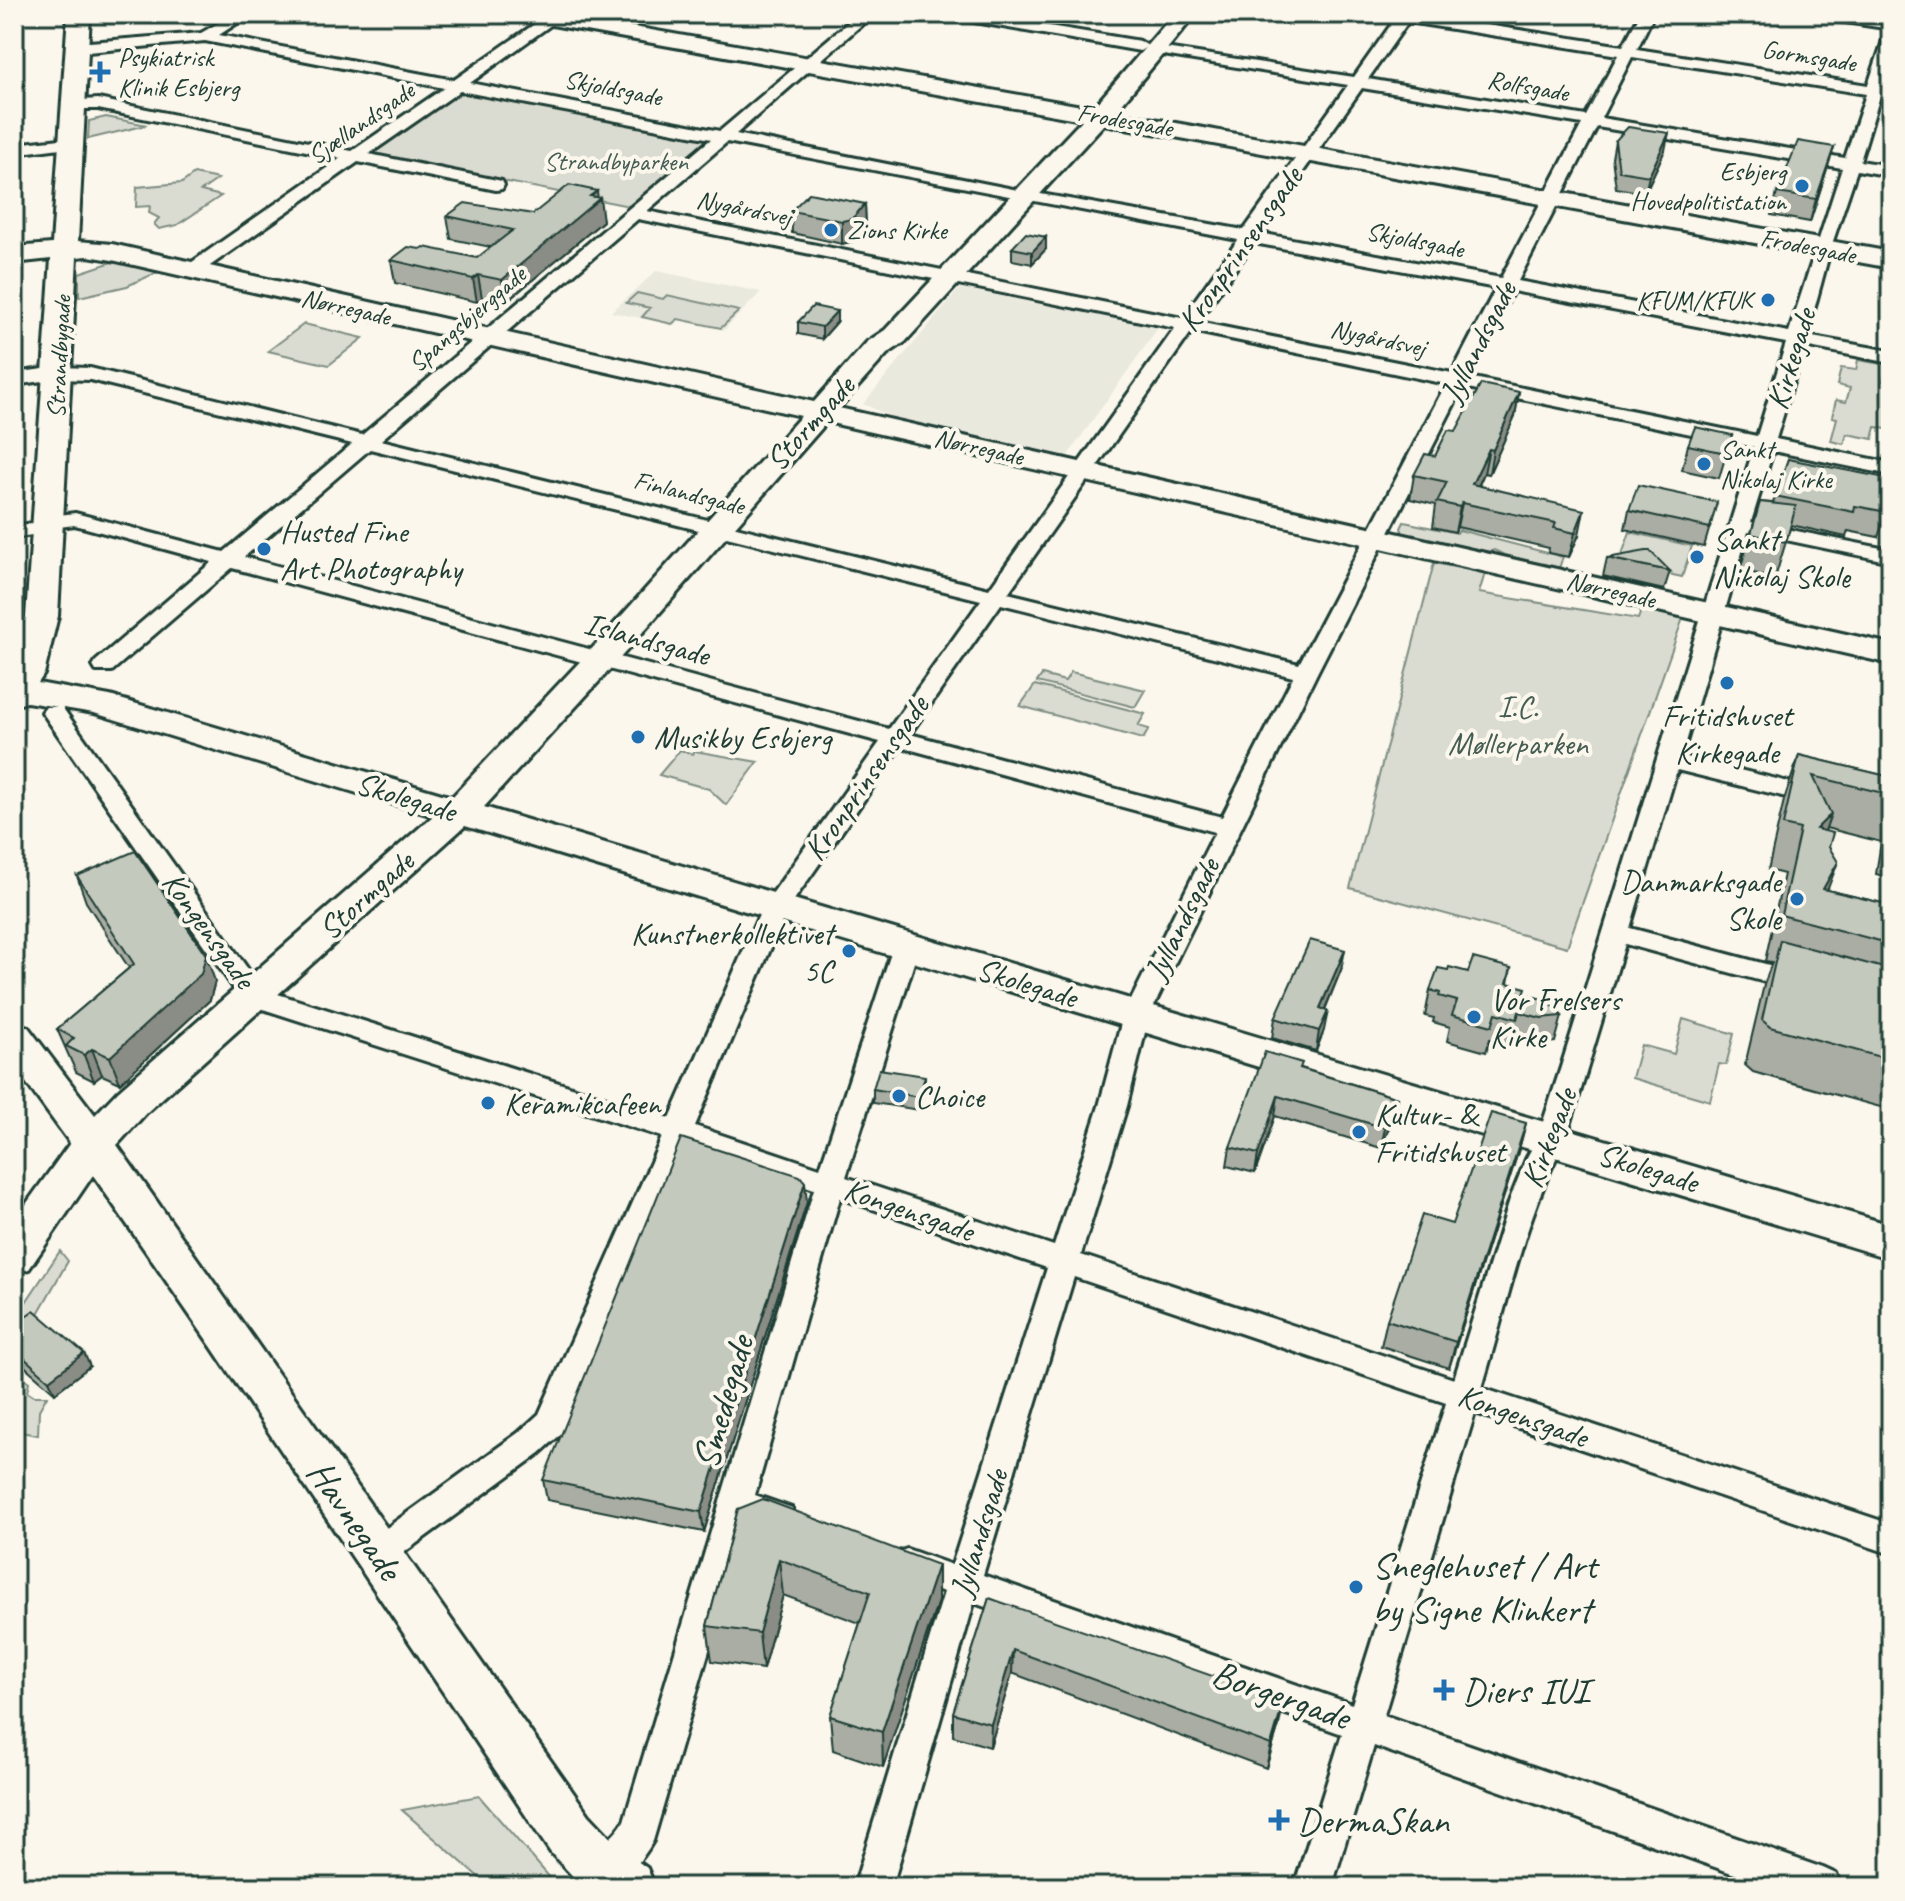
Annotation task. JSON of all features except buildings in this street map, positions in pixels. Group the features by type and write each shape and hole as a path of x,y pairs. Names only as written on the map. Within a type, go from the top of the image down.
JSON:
{"street":[{"name":"Strandbygade","path":"15,699 27,674 42,616 79,14"},
{"path":"77,48 205,37 244,14"},
{"name":"Frodesgade","path":"524,14 556,16 1891,258"},
{"name":"Spangsbjerggade","path":"104,666 867,14"},
{"name":"Rolfsgade","path":"951,14 1891,171"},
{"name":"Stormgade","path":"1148,47 1169,14"},
{"name":"Stormgade","path":"14,1257 60,1185 93,1142 132,1102 459,812 601,659 877,348 895,336 944,275 1148,47 1185,14"},
{"name":"Jyllandsgade","path":"873,1887 963,1584 1113,1106 1136,1016 1306,673 1647,14"},
{"path":"1819,14 1891,25"},
{"name":"Gormsgade","path":"1399,15 1883,92"},
{"name":"Kronprinsensgade","path":"379,1552 529,1443 550,1424 612,1291 775,908 1188,324 1399,15"},
{"name":"Sjællandsgade","path":"191,271 556,16"},
{"name":"Skjoldsgade","path":"205,37 1891,357"},
{"name":"Kirkegade","path":"1313,1887 1525,1199 1540,1159 1552,1139 1604,973 1850,164 1883,92 1891,38"},
{"path":"73,104 98,104 496,185"},
{"path":"14,149 70,143"},
{"name":"Nygårdsvej","path":"634,213 1891,469"},
{"name":"Nørregade","path":"14,255 66,249 112,252 1891,654"},
{"name":"Finlandsgade","path":"14,379 58,373 90,374 1306,673"},
{"name":"Islandsgade","path":"14,532 75,519 1228,827"},
{"path":"1740,524 1891,556"},
{"name":"Skolegade","path":"15,699 54,712 163,724"},
{"name":"Skolegade","path":"15,699 98,703 1891,1242"},
{"name":"Kongensgade","path":"54,712 253,996 830,1183 1891,1539"},
{"path":"1669,760 1891,815"},
{"path":"1616,933 1820,988"},
{"name":"Smedegade","path":"616,1878 640,1828 830,1183 906,947"},
{"path":"14,1037 93,1142"},
{"name":"Havnegade","path":"93,1142 379,1552 472,1694 570,1834 616,1878"},
{"path":"738,1503 810,1529"},
{"name":"Borgergade","path":"880,1554 1823,1887"}],"shaded area":[{"path":"656,271 761,292 724,330 680,320 674,325 611,312"},
{"path":"960,288 1158,328 1066,458 906,423 863,404"}],"green space":[{"name":"Strandbyparken","path":"460,89 710,137 629,206 367,154"},
{"path":"106,117 147,125 88,139 89,121"},
{"path":"194,174 218,179 201,191 221,196 177,225 159,229 154,224 159,218 149,213 150,206 136,207 137,187 182,183"},
{"path":"115,261 165,269 127,286 79,297 79,273"},
{"path":"637,293 663,299 667,295 739,311 721,328 678,319 672,324 642,317 650,308 626,303"},
{"path":"304,324 363,338 329,365 268,351"},
{"path":"1858,360 1887,365 1883,381 1891,383 1891,430 1876,427 1873,439 1847,434 1844,444 1831,441 1837,418 1832,417 1836,400 1846,402 1850,388 1837,385 1841,368 1856,370"},
{"path":"1404,522 1457,533 1459,530 1563,557 1559,568 1494,550 1489,552 1403,533 1401,528"},
{"path":"1630,532 1692,546 1682,577 1619,563"},
{"name":"I.C. Møllerparken","path":"1434,563 1485,573 1479,593 1638,619 1642,608 1683,618 1567,947 1350,888"},
{"path":"1071,672 1145,690 1135,707 1037,682 1042,675 1065,681"},
{"path":"1035,685 1145,714 1138,726 1149,729 1143,739 1020,706"},
{"path":"680,750 758,762 726,805 709,789 659,775"},
{"path":"1683,1019 1734,1034 1726,1065 1719,1064 1710,1101 1632,1078 1641,1045 1674,1054"},
{"path":"60,1251 68,1261 32,1324 14,1338 14,1320"},
{"path":"22,1377 29,1382 27,1392 33,1396 47,1396 39,1410 38,1435 14,1431 14,1390"},
{"path":"479,1796 558,1887 490,1887 402,1810"}],"place":[{"name":"Psykiatrisk Klinik Esbjerg","path":"100,72"},
{"name":"Esbjerg Hovedpolitistation","path":"1802,186"},
{"name":"Zions Kirke","path":"831,230"},
{"name":"KFUM/KFUK","path":"1768,300"},
{"name":"Sankt Nikolaj Kirke","path":"1704,464"},
{"name":"Husted Fine Art Photography","path":"264,549"},
{"name":"Sankt Nikolaj Skole","path":"1697,557"},
{"name":"Fritidshuset Kirkegade","path":"1727,683"},
{"name":"Musikby Esbjerg","path":"638,737"},
{"name":"Danmarksgade Skole","path":"1797,899"},
{"name":"Kunstnerkollektivet 5C","path":"849,951"},
{"name":"Vor Frelsers Kirke","path":"1474,1017"},
{"name":"Choice","path":"899,1096"},
{"name":"Keramikcafeen","path":"488,1103"},
{"name":"Kultur- & Fritidshuset","path":"1359,1132"},
{"name":"Sneglehuset / Art by Signe Klinkert","path":"1356,1587"},
{"name":"Diers IUI","path":"1444,1690"},
{"name":"DermaSkan","path":"1279,1820"}]}
